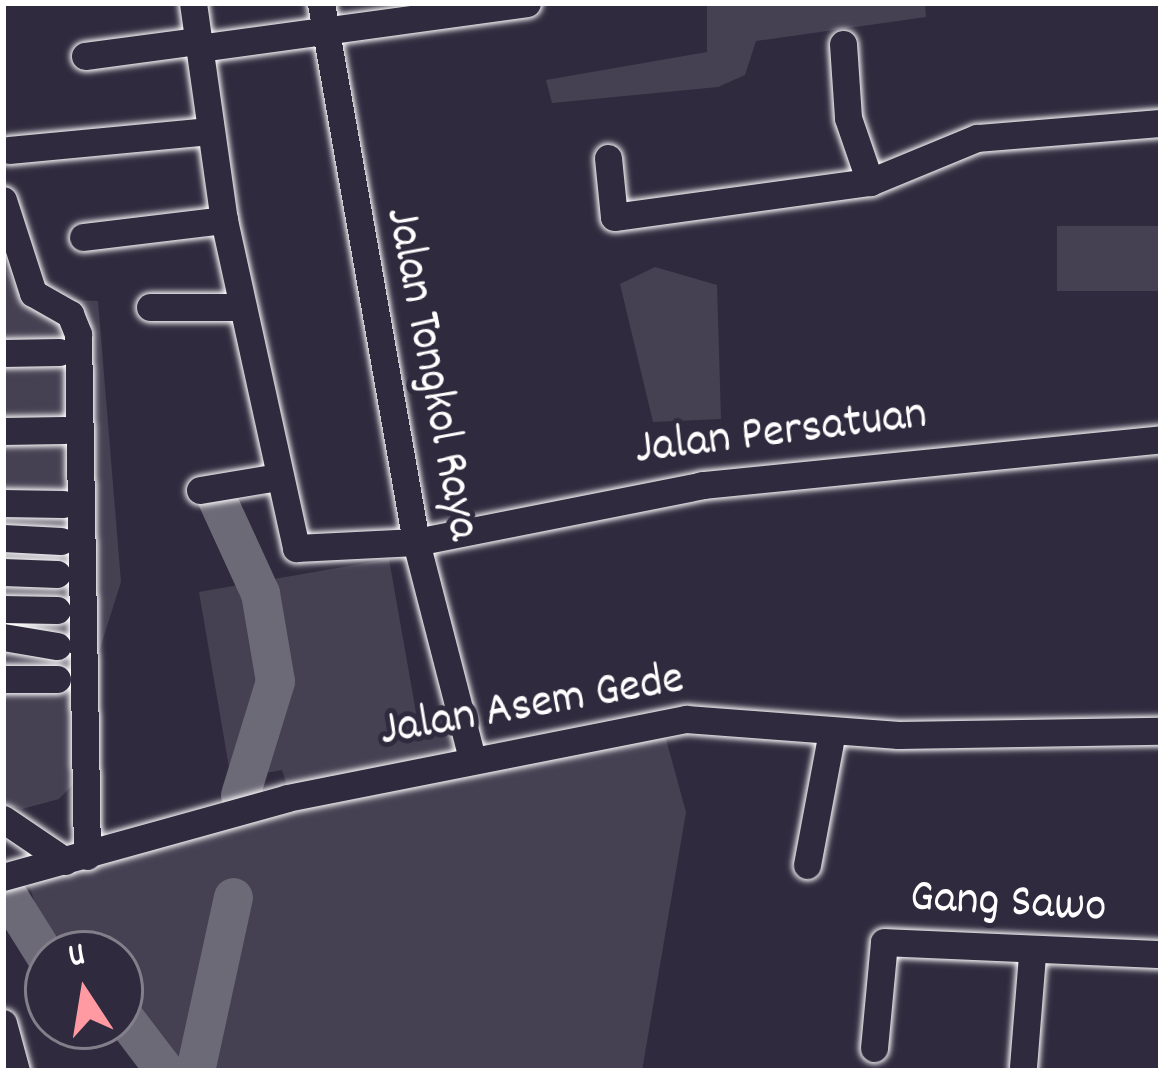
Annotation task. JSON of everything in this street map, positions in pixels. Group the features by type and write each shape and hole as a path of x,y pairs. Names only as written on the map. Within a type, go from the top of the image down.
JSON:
{"street":[{"path":"193,3 224,220 278,477 200,490"},
{"path":"85,56 198,44 323,17 527,3"},
{"name":"Jalan Tongkol Raya","path":"323,17 416,542 472,759"},
{"path":"843,44 848,118 870,182"},
{"path":"608,158 613,217 870,182 977,139 1161,123"},
{"path":"9,150 209,131"},
{"path":"3,200 37,298 70,314 78,334 66,861"},
{"path":"83,237 224,220"},
{"path":"150,307 242,307"},
{"path":"3,353 59,352"},
{"path":"3,431 64,430"},
{"name":"Jalan Persatuan","path":"278,477 296,548 416,542 703,485 1161,440"},
{"path":"3,503 63,504"},
{"path":"3,538 62,541"},
{"path":"3,572 57,574"},
{"path":"3,609 48,610 41,626 12,637"},
{"path":"12,637 57,646"},
{"path":"3,680 57,679"},
{"name":"Jalan Asem Gede","path":"3,877 472,759 686,719 832,732 1161,731"},
{"path":"807,866 832,732"},
{"path":"3,819 66,861"},
{"name":"Gang Sawo","path":"874,1048 884,942 1032,956 1161,954"},
{"path":"1023,1066 1032,956"}],"shaded area":[{"path":"707,3 925,3 926,17 756,41 745,75 718,87 552,103 546,80 707,52"},
{"path":"1057,226 1161,226 1161,291 1057,291"},
{"path":"3,262 21,298 98,301 121,582 88,686 78,779 59,799 22,809 3,804"},
{"path":"655,267 717,285 721,419 653,422 620,284"},
{"path":"389,559 417,718 464,709 468,755 290,794 282,770 231,779 199,592"},
{"path":"661,721 686,812 642,1071 166,1071 144,1041 144,930 44,930 26,876"}],"waterway":[{"path":"216,497 260,593 275,681 240,795"},
{"path":"3,888 29,930"},
{"path":"195,1071 233,897"},
{"path":"144,1043 165,1071"}]}
